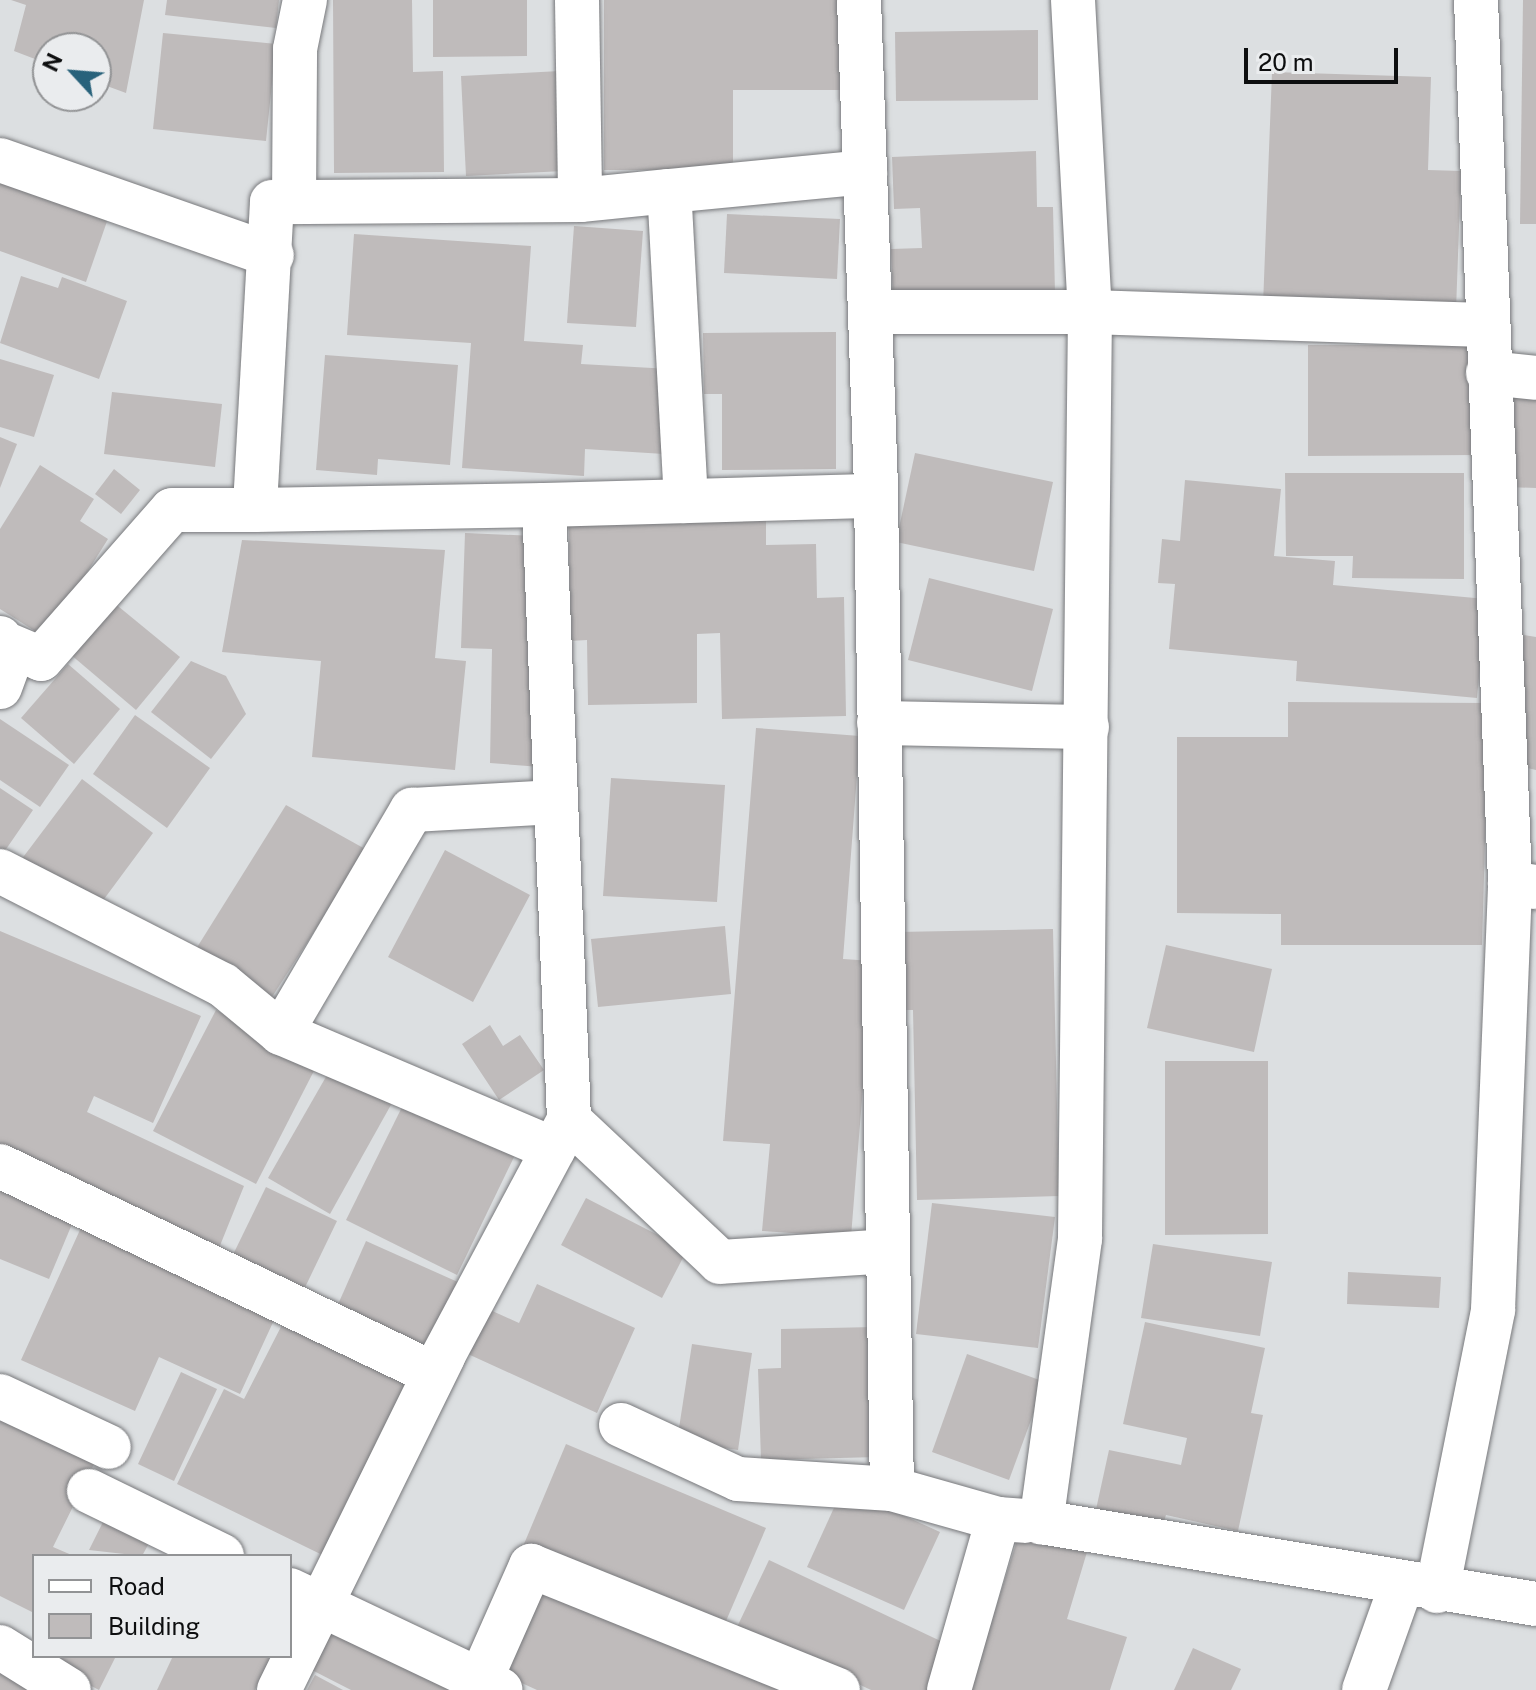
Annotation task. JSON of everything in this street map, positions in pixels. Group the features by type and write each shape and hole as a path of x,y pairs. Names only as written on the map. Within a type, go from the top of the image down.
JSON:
{"street":[{"path":"294,201 295,49 305,0"},
{"path":"577,0 580,200"},
{"path":"859,0 876,496 892,1489"},
{"path":"1041,1522 1080,1239 1090,312 1073,0"},
{"path":"1364,1690 1419,1588 1493,1310 1523,885 1485,325 1476,0"},
{"path":"0,160 272,255"},
{"path":"255,510 272,255 272,202 580,200 865,172"},
{"path":"669,191 686,501"},
{"path":"870,312 1090,312 1485,325"},
{"path":"1488,373 1536,378"},
{"path":"3,641 41,659 172,510 876,496"},
{"path":"292,1644 305,1597 434,1374 561,1135 556,802 544,505"},
{"path":"0,687 11,657 3,641"},
{"path":"879,723 1087,727"},
{"path":"281,1033 412,810 556,802"},
{"path":"0,871 223,985 281,1033 561,1135 720,1262 888,1251"},
{"path":"0,1166 434,1374"},
{"path":"0,1396 109,1447"},
{"path":"621,1425 738,1479 892,1489 998,1519 1041,1522 1419,1588 1536,1604"},
{"path":"89,1491 218,1554"},
{"path":"949,1690 998,1519"},
{"path":"305,1597 486,1687 531,1566 838,1690"},
{"path":"0,1647 69,1690"},
{"path":"279,1690 288,1658"}],"building":[{"path":"11,0 144,0 126,93 112,88 112,32 32,32 32,58 14,51 26,5"},
{"path":"167,0 279,0 276,28 165,15"},
{"path":"333,0 412,0 413,72 443,71 444,172 334,173"},
{"path":"433,0 527,0 527,56 433,57"},
{"path":"604,0 841,0 841,90 733,90 733,170 604,170"},
{"path":"1523,0 1536,0 1536,224 1520,224"},
{"path":"1038,30 1038,100 896,101 895,32"},
{"path":"163,33 276,44 266,141 153,129"},
{"path":"560,71 564,171 466,176 461,76"},
{"path":"1272,72 1431,77 1428,170 1461,171 1456,311 1263,305"},
{"path":"1036,151 1037,207 1053,207 1055,293 893,300 891,249 922,248 920,208 894,209 892,157"},
{"path":"0,165 113,204 86,282 0,251"},
{"path":"727,214 840,219 837,279 724,273"},
{"path":"574,226 643,231 636,327 567,323"},
{"path":"354,234 531,246 524,341 583,345 581,364 670,369 664,454 585,449 584,476 462,468 471,343 347,335"},
{"path":"21,276 58,288 62,277 127,301 99,379 0,343"},
{"path":"836,332 836,469 722,470 722,394 704,394 703,333"},
{"path":"1308,345 1475,345 1475,455 1308,456"},
{"path":"325,355 458,365 450,465 378,459 377,475 316,470"},
{"path":"0,359 54,375 34,437 0,427"},
{"path":"112,392 222,404 215,467 104,454"},
{"path":"1514,396 1536,397 1536,488 1509,487"},
{"path":"0,437 17,444 0,488"},
{"path":"915,453 1053,482 1034,571 896,542"},
{"path":"40,465 94,499 80,521 108,539 46,638 0,609 0,529"},
{"path":"114,469 140,490 121,514 95,494"},
{"path":"1285,473 1464,473 1464,579 1352,578 1353,556 1286,556"},
{"path":"1185,480 1281,489 1274,556 1335,561 1333,585 1486,599 1477,698 1296,681 1297,661 1169,649 1175,584 1158,583 1162,539 1180,541"},
{"path":"766,519 766,545 816,544 817,598 844,597 846,716 722,719 720,633 697,634 697,703 588,705 587,640 570,641 569,523"},
{"path":"465,533 535,536 541,767 490,763 492,649 461,648"},
{"path":"242,540 445,550 435,658 466,661 455,770 312,757 321,661 222,652"},
{"path":"929,578 1053,609 1032,691 908,660"},
{"path":"113,602 180,657 136,710 70,654"},
{"path":"1517,634 1536,637 1536,770 1523,767"},
{"path":"191,661 226,676 246,714 211,759 151,712"},
{"path":"68,664 120,709 74,764 21,718"},
{"path":"1288,702 1489,703 1482,945 1281,945 1281,914 1177,913 1177,737 1288,737"},
{"path":"135,715 210,768 167,828 93,774"},
{"path":"0,719 69,765 40,807 0,780"},
{"path":"756,728 860,736 843,959 873,961 851,1237 762,1231 770,1144 723,1141"},
{"path":"611,778 725,785 717,902 603,896"},
{"path":"82,779 153,833 93,914 21,860"},
{"path":"0,788 33,810 0,858"},
{"path":"286,805 367,850 270,1000 191,957"},
{"path":"445,850 530,895 473,1002 388,957"},
{"path":"725,926 731,994 598,1007 591,939"},
{"path":"1053,929 1059,1196 917,1200 913,1010 899,1010 897,932"},
{"path":"0,931 201,1016 153,1123 94,1096 87,1112 244,1186 217,1253 0,1155"},
{"path":"1166,945 1272,969 1254,1052 1147,1028"},
{"path":"216,1010 318,1063 256,1184 153,1131"},
{"path":"490,1025 503,1046 520,1035 544,1070 499,1100 462,1044"},
{"path":"1165,1061 1268,1061 1268,1234 1165,1235"},
{"path":"331,1068 392,1103 330,1214 268,1178"},
{"path":"405,1101 515,1155 457,1275 346,1220"},
{"path":"0,1172 80,1205 49,1279 0,1259"},
{"path":"266,1187 337,1221 297,1304 226,1269"},
{"path":"586,1198 687,1250 662,1298 561,1245"},
{"path":"932,1203 1055,1217 1038,1348 916,1334"},
{"path":"84,1221 281,1305 240,1394 159,1357 135,1411 21,1360"},
{"path":"366,1241 460,1283 425,1360 332,1318"},
{"path":"1153,1244 1272,1262 1260,1336 1141,1318"},
{"path":"1348,1272 1441,1277 1439,1308 1347,1304"},
{"path":"537,1284 635,1328 597,1413 457,1349 477,1304 519,1323"},
{"path":"287,1315 414,1379 349,1568 177,1484 224,1389 244,1399"},
{"path":"1145,1322 1265,1348 1251,1413 1263,1415 1238,1531 1166,1515 1162,1528 1095,1514 1109,1450 1181,1465 1187,1438 1123,1424"},
{"path":"875,1327 878,1457 761,1460 758,1369 781,1368 781,1329"},
{"path":"692,1344 752,1353 738,1450 677,1441"},
{"path":"967,1354 1045,1382 1009,1480 932,1452"},
{"path":"181,1372 217,1389 174,1481 138,1464"},
{"path":"0,1412 96,1460 53,1547 69,1554 32,1554 32,1612 0,1596"},
{"path":"566,1444 766,1528 723,1628 524,1544"},
{"path":"843,1488 940,1532 904,1610 807,1567"},
{"path":"108,1512 153,1536 143,1554 89,1550"},
{"path":"1020,1531 1087,1552 1067,1619 1127,1637 1110,1690 970,1690"},
{"path":"769,1560 949,1645 928,1690 871,1690 737,1627"},
{"path":"533,1578 781,1690 537,1690 493,1670"},
{"path":"326,1618 456,1690 351,1690 302,1665"},
{"path":"1193,1648 1241,1669 1231,1690 1174,1690"},
{"path":"54,1658 115,1658 99,1690 51,1665"},
{"path":"172,1658 270,1658 255,1690 157,1690"},
{"path":"0,1664 40,1690 0,1690"},
{"path":"315,1675 343,1690 307,1690"}]}
